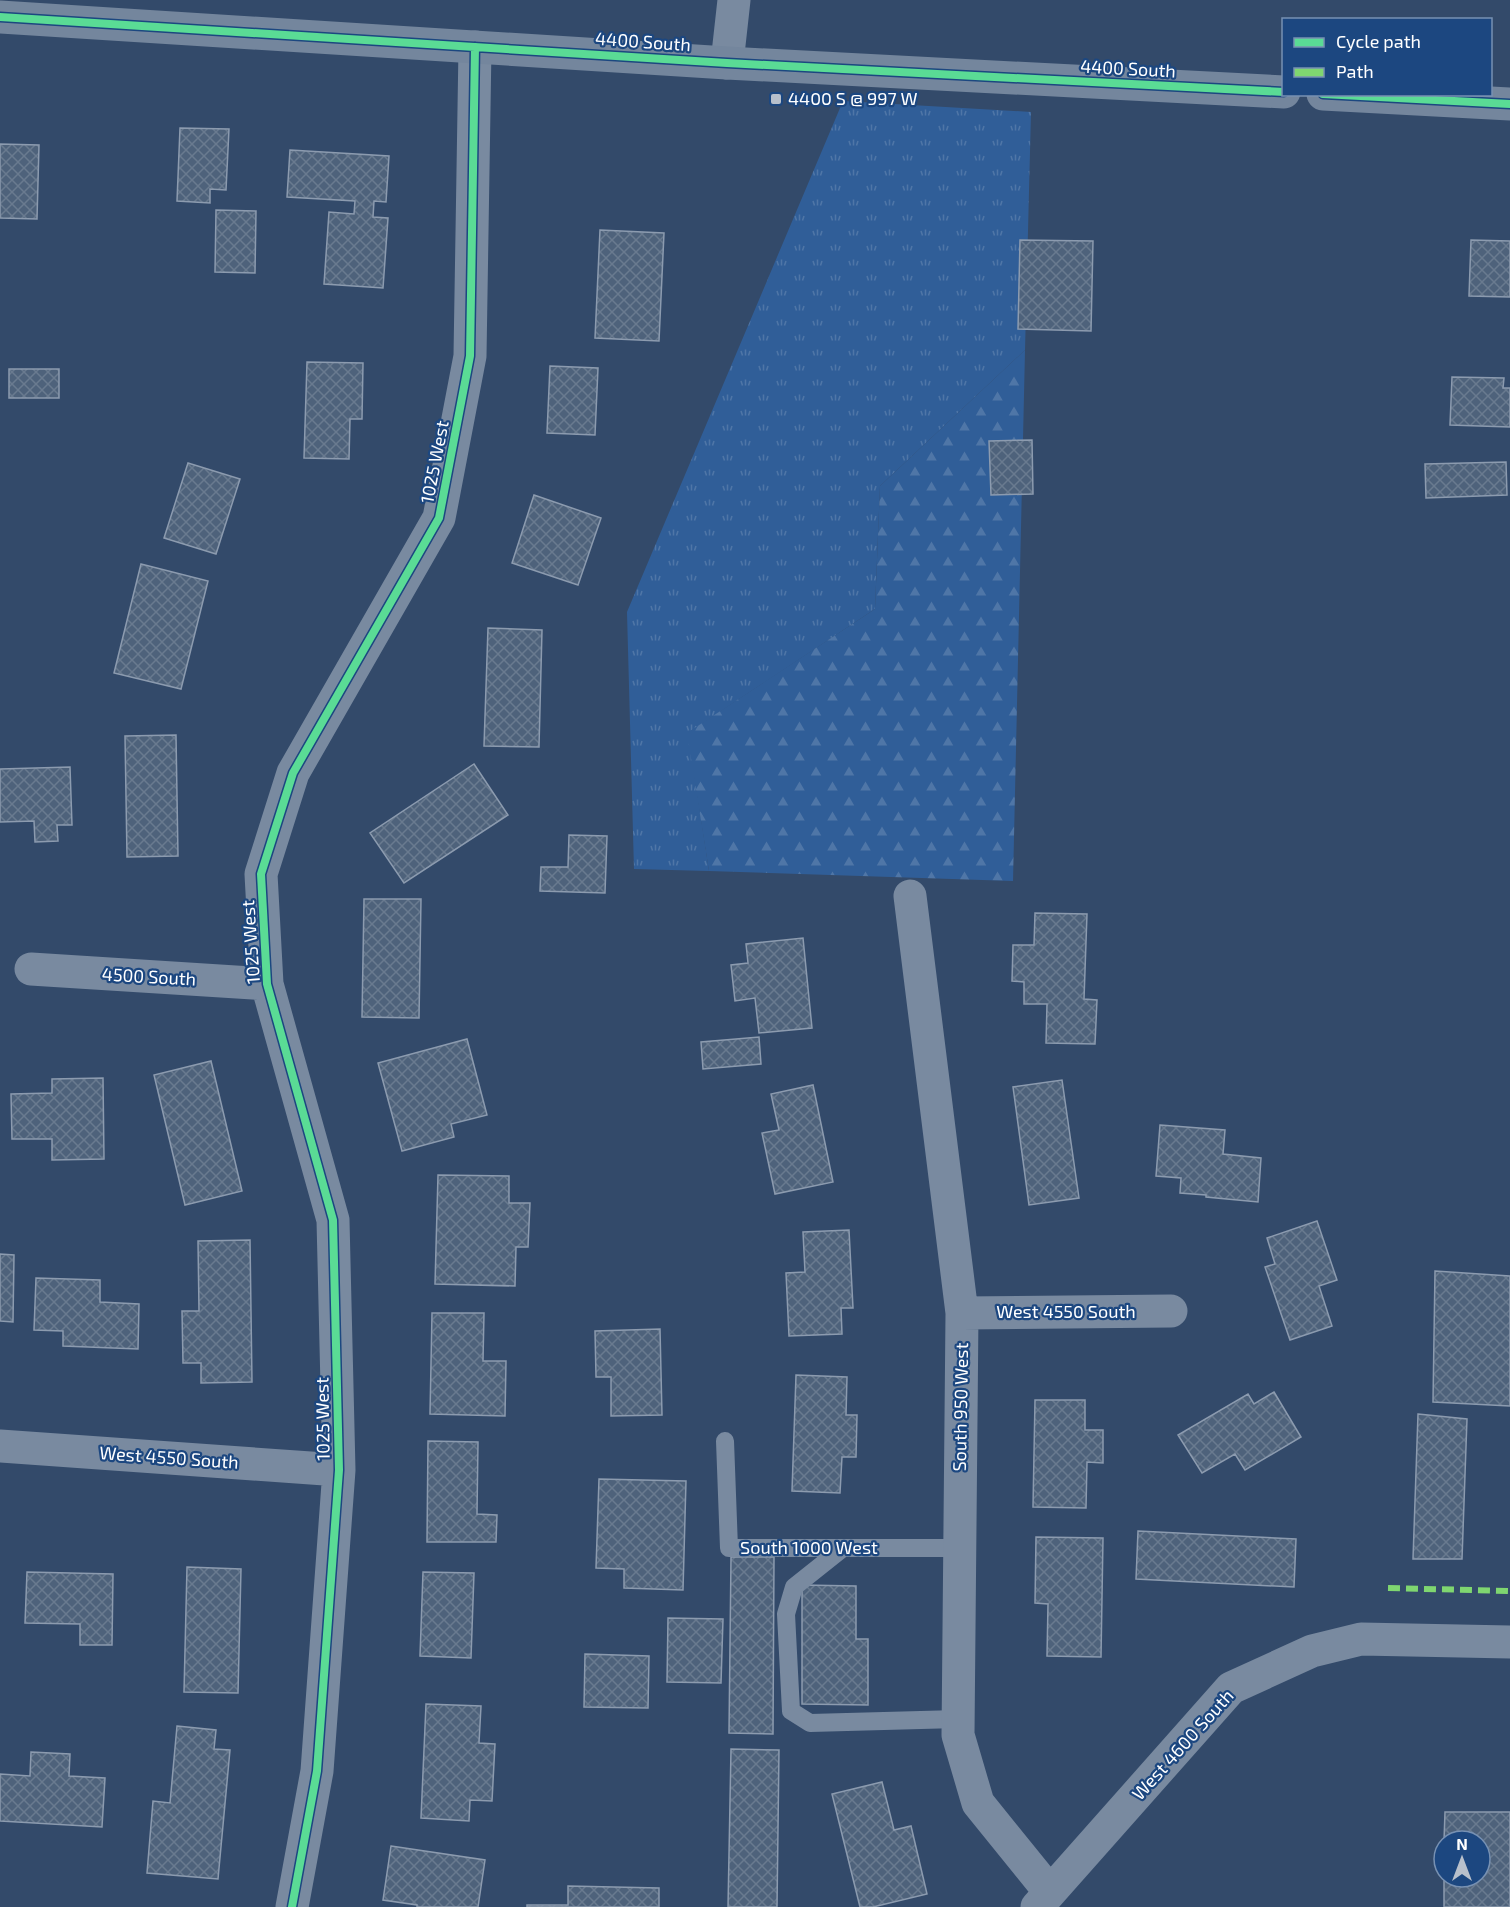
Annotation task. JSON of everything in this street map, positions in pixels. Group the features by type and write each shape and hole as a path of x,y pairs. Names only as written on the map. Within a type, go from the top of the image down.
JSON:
{"street":[{"path":"727,63 734,0"},
{"name":"4400 South","path":"0,17 727,63 1282,92"},
{"name":"1025 West","path":"292,1907 317,1772 339,1470 333,1220 267,984 261,874 293,773 439,518 470,356 475,47"},
{"path":"1360,96 1510,104"},
{"name":"South 950 West","path":"910,896 962,1313 958,1735 978,1803 1043,1900"},
{"name":"4500 South","path":"31,969 267,984"},
{"name":"West 4550 South","path":"962,1313 1171,1311"},
{"name":"West 4550 South","path":"0,1446 339,1470"},
{"name":"West 4600 South","path":"1043,1900 1231,1688 1312,1652 1360,1640 1510,1642"}],"lane":[{"name":"South 1000 West","path":"725,1441 729,1548 959,1548"},
{"path":"843,1548 794,1587 786,1614 791,1712 810,1724 958,1719"}],"green space":[{"path":"843,101 1031,112 1025,350 880,486 875,609 688,733 709,871 634,869 627,612"},
{"path":"1025,350 1013,881 709,871 687,733 875,609 880,486"}],"building":[{"path":"180,128 229,129 226,190 210,189 210,203 177,201"},
{"path":"0,144 39,145 37,219 0,218"},
{"path":"290,150 389,156 386,202 374,201 373,217 388,218 383,288 324,284 329,212 354,214 355,201 287,197"},
{"path":"216,210 256,211 255,273 215,272"},
{"path":"600,230 664,233 659,341 595,338"},
{"path":"1020,240 1093,241 1091,331 1018,329"},
{"path":"1471,240 1510,241 1510,297 1469,296"},
{"path":"307,362 363,363 362,419 350,419 349,459 304,458"},
{"path":"550,366 598,368 595,435 547,433"},
{"path":"9,369 59,369 59,398 9,398"},
{"path":"1452,377 1504,378 1503,388 1510,388 1510,427 1450,425"},
{"path":"1032,440 1033,494 991,495 989,441"},
{"path":"1506,462 1507,495 1426,498 1425,464"},
{"path":"188,463 240,479 216,554 164,538"},
{"path":"534,495 601,518 578,585 512,563"},
{"path":"141,564 208,581 181,689 114,673"},
{"path":"488,628 542,630 539,747 484,746"},
{"path":"176,735 178,856 127,857 125,736"},
{"path":"474,764 508,815 404,883 370,833"},
{"path":"70,767 72,825 57,825 58,841 35,842 34,821 0,822 0,769"},
{"path":"569,835 607,836 605,893 540,891 541,867 568,867"},
{"path":"364,899 421,899 419,1018 362,1017"},
{"path":"1035,913 1087,914 1084,999 1097,1000 1095,1044 1046,1043 1047,1004 1024,1004 1024,982 1012,981 1013,945 1034,945"},
{"path":"803,938 812,1028 759,1033 755,998 735,1001 731,965 748,963 746,944"},
{"path":"759,1037 761,1064 703,1069 701,1042"},
{"path":"467,1039 487,1115 451,1124 454,1137 402,1151 378,1063"},
{"path":"211,1061 242,1191 185,1205 154,1075"},
{"path":"103,1078 104,1159 52,1160 52,1139 12,1139 11,1094 52,1093 52,1079"},
{"path":"1062,1080 1079,1198 1029,1205 1013,1087"},
{"path":"813,1085 833,1182 775,1194 762,1133 779,1130 771,1094"},
{"path":"1160,1125 1225,1130 1223,1154 1261,1158 1258,1202 1180,1193 1181,1178 1156,1176"},
{"path":"438,1175 509,1176 509,1203 530,1203 528,1247 516,1247 515,1286 435,1284"},
{"path":"1317,1221 1337,1280 1319,1286 1332,1326 1290,1340 1265,1267 1275,1264 1267,1238"},
{"path":"849,1230 853,1308 841,1308 842,1334 789,1336 786,1273 805,1272 803,1232"},
{"path":"250,1240 252,1382 201,1383 201,1363 183,1363 182,1311 199,1311 198,1241"},
{"path":"0,1254 14,1255 13,1322 0,1321"},
{"path":"1435,1271 1510,1276 1510,1406 1433,1402"},
{"path":"36,1278 100,1280 100,1302 139,1304 138,1349 63,1346 63,1331 34,1330"},
{"path":"432,1313 484,1313 483,1361 506,1361 505,1416 430,1414"},
{"path":"660,1329 662,1415 611,1416 611,1377 596,1377 595,1331"},
{"path":"796,1375 847,1377 846,1415 857,1415 856,1457 842,1457 840,1493 792,1491"},
{"path":"1274,1392 1301,1437 1245,1470 1235,1454 1202,1473 1178,1435 1248,1394 1254,1404"},
{"path":"1035,1400 1085,1400 1085,1430 1103,1430 1103,1463 1087,1462 1086,1508 1033,1507"},
{"path":"1418,1414 1467,1419 1462,1559 1413,1559"},
{"path":"428,1441 478,1442 477,1514 497,1515 496,1542 427,1542"},
{"path":"599,1479 686,1481 683,1590 624,1588 624,1569 596,1568"},
{"path":"1138,1531 1296,1539 1294,1587 1136,1579"},
{"path":"1036,1537 1103,1538 1101,1657 1047,1656 1048,1604 1035,1603"},
{"path":"731,1557 774,1557 773,1734 729,1733"},
{"path":"187,1567 241,1569 238,1693 184,1692"},
{"path":"27,1572 113,1574 112,1645 80,1645 80,1624 25,1623"},
{"path":"423,1572 474,1573 471,1658 420,1656"},
{"path":"802,1585 856,1586 856,1639 868,1639 868,1705 802,1704"},
{"path":"668,1618 723,1619 721,1683 667,1682"},
{"path":"585,1654 649,1656 648,1708 584,1707"},
{"path":"426,1704 481,1706 479,1743 495,1744 492,1801 470,1800 469,1821 421,1818"},
{"path":"177,1726 216,1730 214,1749 230,1750 218,1879 147,1873 153,1801 170,1803"},
{"path":"731,1749 779,1750 777,1907 728,1907"},
{"path":"31,1752 70,1754 69,1776 105,1778 102,1827 0,1821 0,1774 30,1776"},
{"path":"882,1782 894,1830 911,1826 927,1894 873,1907 860,1907 832,1794"},
{"path":"1445,1812 1510,1812 1510,1907 1444,1907 1444,1889 1492,1889 1492,1829 1444,1829"},
{"path":"391,1846 485,1860 478,1907 417,1907 417,1905 383,1900"},
{"path":"568,1886 659,1888 659,1907 527,1907 527,1905 568,1905"}],"marked path":[{"path":"1388,1588 1510,1591"}],"cycle path":[{"path":"0,17 727,63 1282,92"},
{"path":"292,1907 317,1771 339,1470 333,1220 267,984 261,874 293,773 439,518 470,356 475,47"},
{"path":"1360,96 1510,104"}],"place":[{"name":"4400 S @ 997 W","path":"776,99"}]}
